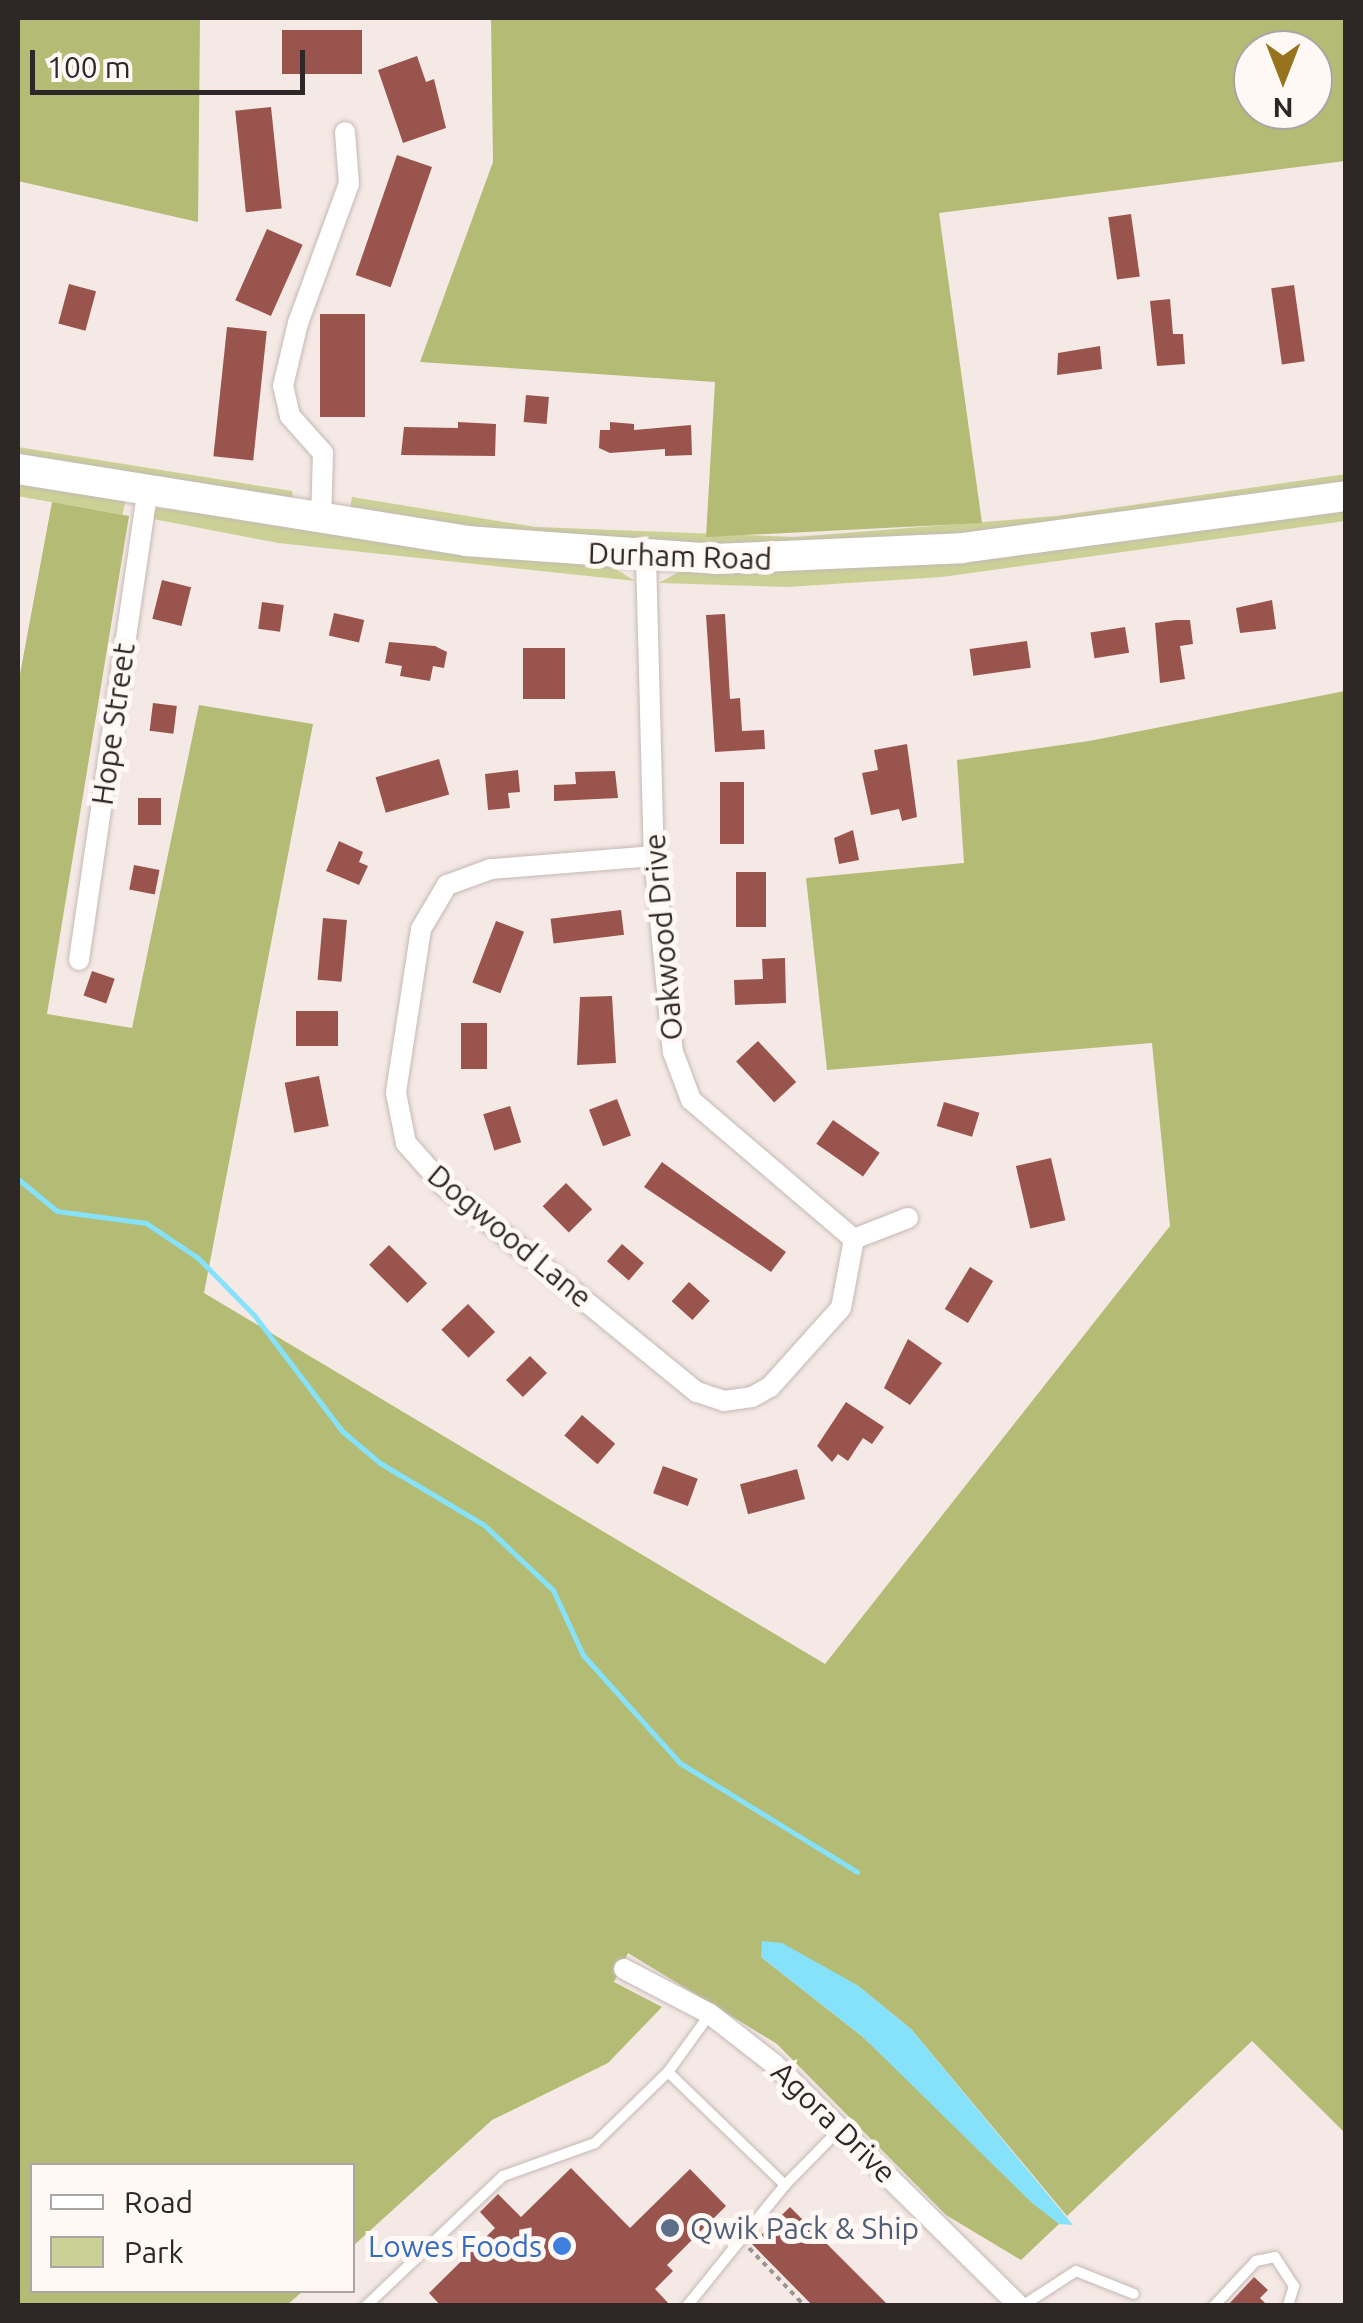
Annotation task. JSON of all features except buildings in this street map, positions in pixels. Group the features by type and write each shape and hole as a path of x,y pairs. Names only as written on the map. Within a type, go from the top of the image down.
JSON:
{"main road":[{"name":"Durham Road","path":"18,469 148,488 321,521 646,557 788,560 945,550 1346,496"}],"street":[{"path":"321,521 322,453 290,416 282,386 349,184 345,132"},
{"name":"Hope Street","path":"79,960 148,488"},
{"name":"Oakwood Drive","path":"646,557 654,856 673,1052 690,1100 854,1238"},
{"name":"Dogwood Lane","path":"654,856 491,869 447,885 421,929 418,947 396,1094 406,1144 444,1186 697,1392 724,1400 770,1387 841,1308 854,1238"},
{"path":"854,1238 908,1218"},
{"name":"Agora Drive","path":"624,1969 710,2014 842,2127 1021,2306"}],"lane":[{"path":"366,2306 503,2176 596,2143 668,2072 710,2014"},
{"path":"668,2072 785,2184"},
{"path":"687,2306 785,2184 842,2127"},
{"path":"1214,2306 1256,2260 1275,2256 1294,2286 1288,2306"},
{"path":"1021,2306 1076,2270 1134,2294"}],"path":[{"path":"753,2238 746,2245 805,2306"}],"green space":[{"path":"18,18 200,18 198,222 18,181"},
{"path":"491,18 1345,18 1345,161 939,213 982,523 706,537 715,382 420,362 493,162"},
{"path":"18,447 292,491 293,499 18,459"},
{"path":"1346,474 1345,487 851,548 584,544 350,508 352,497 535,527 795,537 1057,516"},
{"path":"18,481 125,500 123,515 18,496"},
{"path":"52,502 129,516 47,1014 132,1028 199,705 313,724 204,1293 825,1664 1170,1226 1152,1043 827,1070 806,878 964,863 957,760 1089,741 1345,691 1345,2133 1252,2041 1067,2216 911,2029 857,1985 761,1957 863,2037 1059,2224 1021,2260 946,2215 777,2044 628,1953 614,1982 662,2007 608,2063 492,2120 355,2244 355,2163 30,2163 30,2293 301,2293 287,2305 18,2306 18,685"},
{"path":"1345,505 1345,521 942,577 787,587 659,583 682,570"},
{"path":"158,508 611,566 635,581 278,543 148,518"}],"water":[{"path":"762,1941 782,1943 857,1985 911,2029 1073,2225 1059,2224 1032,2203 863,2037 761,1957"}],"waterway":[{"path":"18,1179 57,1211 146,1223 198,1258 254,1315 342,1431 380,1463 484,1525 553,1590 583,1655 680,1763 857,1872"}],"place":[{"name":"Qwik Pack & Ship","path":"670,2228"},
{"name":"Lowes Foods","path":"562,2246"}]}
